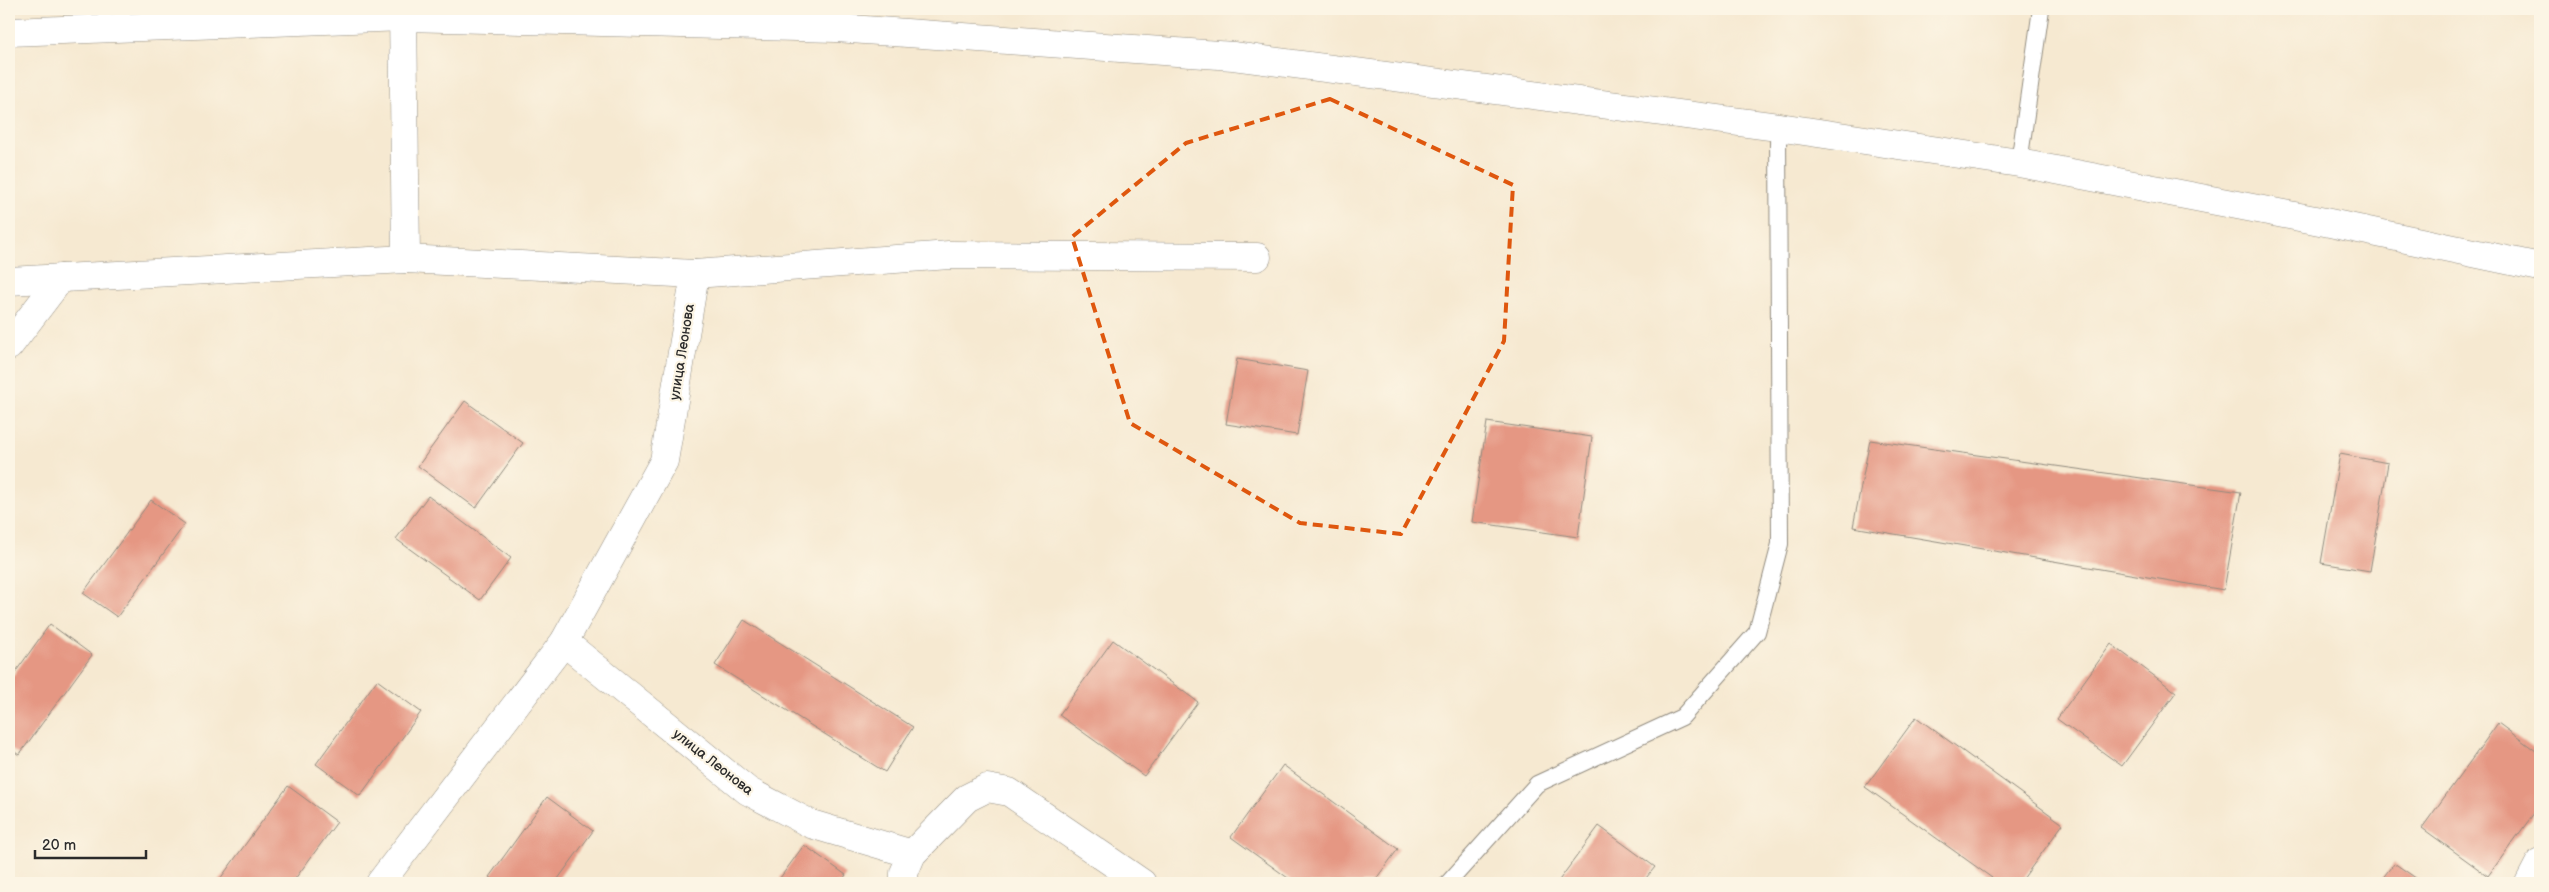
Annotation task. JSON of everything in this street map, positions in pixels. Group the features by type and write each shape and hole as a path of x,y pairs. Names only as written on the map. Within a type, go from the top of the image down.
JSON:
{"main road":[{"path":"9,32 403,13 836,28 1233,56 1778,127 2019,163 2325,222 2540,267"},
{"path":"403,13 406,259"},
{"path":"9,281 406,259 694,274 949,255 1257,257"},
{"name":"улица Леонова","path":"380,883 564,642 664,461 694,274"},
{"path":"9,346 61,278"},
{"name":"улица Леонова","path":"564,642 748,791 811,824 912,854"},
{"path":"904,883 904,873 912,854 967,798 987,788 1008,792 1142,883"},
{"path":"2529,883 2540,862"}],"lane":[{"path":"2019,163 2041,9"},
{"path":"1448,883 1537,784 1682,718 1757,632 1780,544 1778,127"}],"highlighted area":[{"path":"1330,99 1513,185 1504,341 1401,534 1300,523 1130,423 1072,237 1186,143"}],"building":[{"path":"1237,359 1308,371 1297,435 1226,424"},
{"path":"465,401 523,443 476,508 418,466"},
{"path":"1487,422 1592,437 1578,537 1472,522"},
{"path":"1870,440 2241,492 2224,590 1853,527"},
{"path":"2340,454 2388,463 2370,571 2321,563"},
{"path":"428,496 511,558 480,600 396,539"},
{"path":"151,500 185,524 117,617 83,593"},
{"path":"744,620 913,727 885,772 715,665"},
{"path":"50,624 92,655 19,755 9,748 9,681"},
{"path":"1113,640 1198,702 1144,776 1059,715"},
{"path":"2111,644 2176,692 2122,766 2057,719"},
{"path":"377,680 421,712 360,796 316,764"},
{"path":"1916,717 2063,824 2020,883 1999,883 1865,787"},
{"path":"2498,723 2540,754 2540,805 2488,876 2422,828"},
{"path":"1283,765 1398,849 1373,883 1295,883 1231,837"},
{"path":"288,786 337,822 292,883 217,883"},
{"path":"547,797 593,831 555,883 498,883 489,877"},
{"path":"1599,826 1655,867 1642,883 1557,883"},
{"path":"804,845 846,875 840,883 787,883 780,878"},
{"path":"2394,863 2423,883 2379,883"}]}
